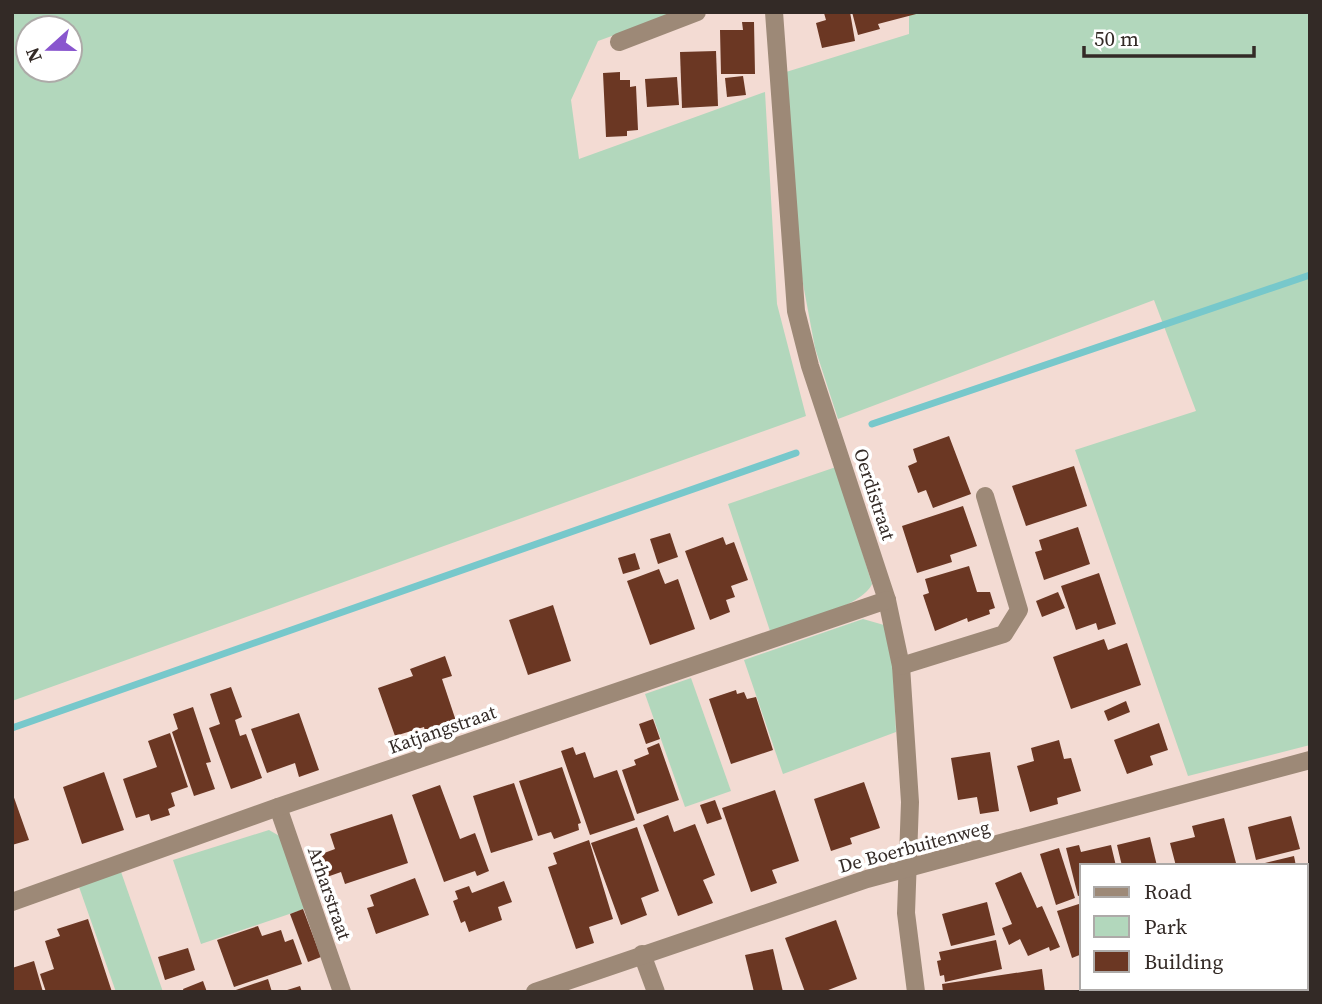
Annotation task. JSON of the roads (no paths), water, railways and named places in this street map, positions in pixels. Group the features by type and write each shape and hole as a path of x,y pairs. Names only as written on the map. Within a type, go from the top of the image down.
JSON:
{"street":[{"path":"619,42 697,12"},
{"name":"Oerdistraat","path":"774,12 796,311 810,366 887,600 901,666 909,802 906,913 916,992"},
{"path":"901,666 1004,634 1019,610 985,496"},
{"name":"Katjangstraat","path":"12,902 278,807 887,600"},
{"name":"De Boerbuitenweg","path":"534,992 909,867 1310,760"},
{"name":"Arharstraat","path":"278,807 342,992"},
{"path":"642,954 656,992"}],"waterway":[{"path":"872,424 1310,275"},
{"path":"12,728 796,453"}]}
